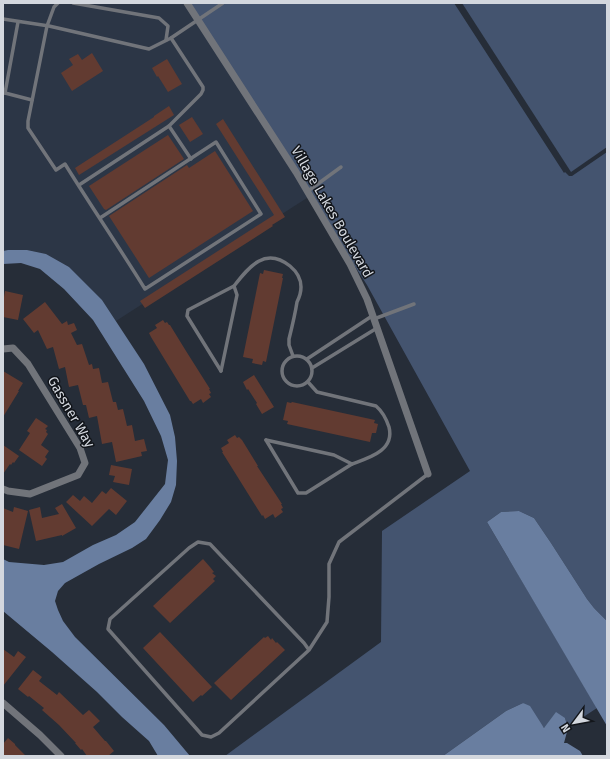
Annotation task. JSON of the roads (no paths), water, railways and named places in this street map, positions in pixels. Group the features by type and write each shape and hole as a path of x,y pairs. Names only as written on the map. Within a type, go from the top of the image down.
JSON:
{"street":[{"name":"Village Lakes Boulevard","path":"187,3 308,191 350,264 367,300 428,474"},
{"name":"Gassner Way","path":"3,348 14,348 28,364 80,448 85,463 78,475 30,494 3,489"},
{"path":"3,703 40,735 61,756"}],"lane":[{"path":"58,3 54,7 47,26 32,100 28,124 29,131 56,170 65,164 145,289 261,214 216,142 100,218"},
{"path":"73,3 159,18 168,26 166,40"},
{"path":"3,19 47,26 150,49 171,38 223,3"},
{"path":"18,22 4,93 32,100"},
{"path":"79,185 169,126 201,94 203,90 202,84 171,38"},
{"path":"169,126 191,159"},
{"path":"308,191 342,168"},
{"path":"234,286 237,295 221,371 186,316 186,313 188,310 234,286 247,269 265,258 276,258 284,261 296,271 301,287 289,339 289,345 293,356"},
{"path":"307,359 373,318 414,304"},
{"path":"312,368 377,328"},
{"path":"293,356 307,359 312,368 311,378 308,382 304,385 294,386 286,381 282,372 285,362 293,356"},
{"path":"308,382 317,392 376,406 382,411 387,420 390,432 387,444 382,450 371,457 352,464 306,493 298,493 266,440 334,455 352,464"},
{"path":"309,650 210,544 198,542 189,548 110,619 108,629 202,735 211,737 219,733 309,650 327,622 329,564 339,542 428,474"}]}
